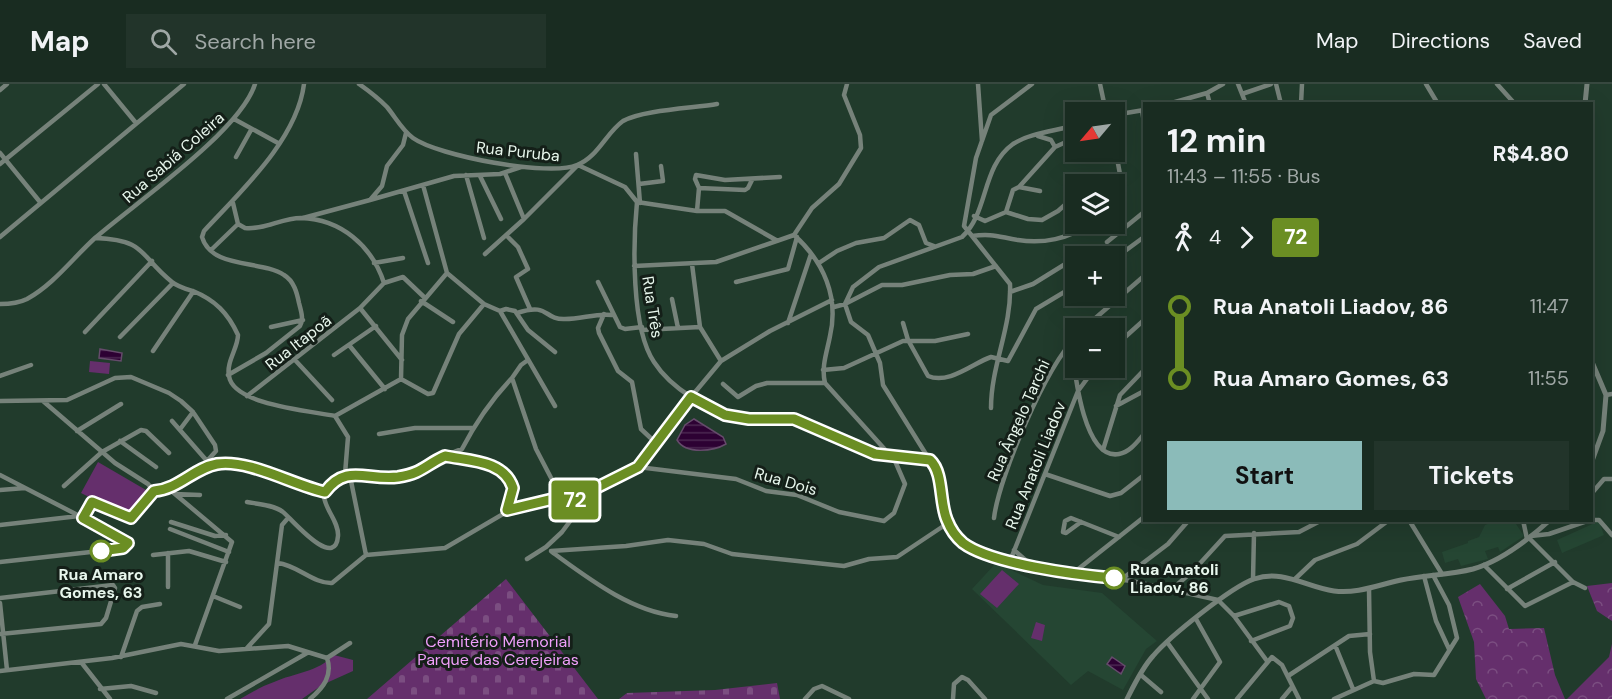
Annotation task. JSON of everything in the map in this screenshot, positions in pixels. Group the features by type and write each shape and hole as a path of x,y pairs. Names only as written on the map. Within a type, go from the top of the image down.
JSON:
{"street":[{"path":"0,90 7,84"},
{"path":"104,84 136,123"},
{"path":"0,237 184,84"},
{"name":"Rua Sabiá Coleira","path":"95,238 158,187 234,119 248,100 255,84"},
{"path":"228,375 266,353 300,326 303,320 295,287 286,275 234,261 211,250 204,242 204,231 233,203 278,143 301,103 304,84"},
{"name":"Rua Puruba","path":"359,84 388,109 406,133 422,144 449,153 553,169 578,165 592,154 615,128 631,118 717,104"},
{"path":"370,92 372,84"},
{"path":"736,282 788,269 795,236 812,208 839,184 861,148 860,135 844,95 847,84"},
{"path":"978,84 982,144"},
{"path":"991,408 991,383 1007,328 1010,292 1005,274 967,232 963,220 976,158 995,110 1032,84"},
{"path":"1100,84 1104,102"},
{"path":"1178,102 1207,93 1223,84"},
{"path":"1238,84 1245,102"},
{"path":"1242,94 1271,84"},
{"path":"1276,84 1280,102"},
{"path":"1301,102 1302,84"},
{"path":"1426,84 1437,102"},
{"path":"1497,84 1513,102"},
{"path":"1585,102 1587,84"},
{"path":"0,164 94,85"},
{"path":"1207,93 1209,102"},
{"path":"1125,113 1143,110"},
{"path":"234,119 278,143"},
{"path":"1030,564 1010,561 966,545 948,523 941,505 936,467 883,385 877,354 868,335 851,322 845,304 853,286 879,267 959,239 967,232 996,162 1014,144 1036,135 1065,128"},
{"path":"236,157 251,130"},
{"path":"370,201 382,186 387,166 403,145 406,133"},
{"path":"1036,135 1051,140 1055,147"},
{"path":"1006,212 1010,194 1055,147 1065,142"},
{"path":"0,153 40,202"},
{"name":"Rua Três","path":"636,154 639,184 634,266 642,329 655,364 691,397 725,415 749,419 794,419 860,449 882,455 890,454 930,460"},
{"path":"485,254 507,236 578,165 625,187 638,202 697,211 725,211 776,240"},
{"path":"238,225 250,228 300,218 423,185 466,175 505,173 523,166"},
{"path":"639,184 663,181 660,166"},
{"path":"505,173 524,219"},
{"path":"697,211 699,188 695,179 699,174 725,180 780,177"},
{"path":"466,175 484,238"},
{"path":"480,176 501,219"},
{"path":"699,188 745,190 752,180"},
{"path":"423,185 447,273 484,304 500,311 555,406"},
{"path":"1019,187 1040,191"},
{"path":"404,191 428,263"},
{"path":"233,203 238,225"},
{"path":"974,216 985,221 1006,212 1028,219 1042,220 1065,205"},
{"path":"1107,242 1143,213"},
{"path":"300,218 340,228 350,233 360,241 384,283 403,277 422,299 453,322"},
{"path":"819,262 837,250 856,243 884,238 910,220 919,225 926,243 936,247"},
{"path":"211,250 238,225"},
{"path":"972,236 993,233 1033,242 1063,238 1070,234"},
{"path":"507,236 518,247 528,269 516,278 530,309"},
{"path":"634,266 716,262 776,240 795,236"},
{"path":"795,236 819,262 834,307 834,318 823,370 825,383 890,454"},
{"path":"0,304 25,300 95,238 126,241 152,261 172,284 210,299 222,308 238,335 228,375 234,386 247,396 335,416 400,379"},
{"path":"1125,251 1143,238"},
{"path":"788,323 811,254"},
{"path":"374,263 403,258"},
{"path":"85,332 152,261"},
{"path":"692,264 700,327 721,361"},
{"path":"1010,292 1033,284 1065,264"},
{"path":"834,307 845,304 882,285 902,285 950,275 973,274 996,266"},
{"path":"400,379 405,327 422,299 447,273"},
{"path":"1096,318 1143,277"},
{"path":"598,282 612,315 620,327 642,329 700,327"},
{"name":"Rua Itapoã","path":"247,396 360,308 384,283"},
{"path":"120,337 172,284"},
{"path":"903,323 908,340 928,376 934,378 959,372 991,357 1008,361 1030,318 1040,305 1065,291"},
{"path":"153,351 193,292"},
{"path":"672,299 678,328"},
{"path":"527,559 546,547 572,521 594,489 638,467 721,361 832,300"},
{"path":"400,379 428,394 433,393 459,334 484,304"},
{"path":"360,308 402,360"},
{"path":"500,311 506,309 517,313 539,308 565,319 612,315"},
{"path":"517,313 528,330 555,352"},
{"path":"604,314 598,327 599,333 618,371 632,382 641,429 657,444"},
{"path":"271,327 303,320"},
{"path":"1125,337 1143,321"},
{"path":"334,355 376,326"},
{"path":"823,370 844,368 908,340 935,341 968,334"},
{"path":"349,345 385,389"},
{"name":"Rua Ângelo Tarchi","path":"994,518 1001,484 1013,453 1058,358 1065,349"},
{"path":"295,360 332,400"},
{"path":"464,460 462,449 472,428 497,392 528,360"},
{"path":"1593,364 1609,394 1599,446 1593,459"},
{"path":"0,376 31,365"},
{"path":"1103,450 1123,390 1143,371"},
{"path":"0,401 58,401 79,396 124,376 169,393 193,412 216,445 216,451 208,463 169,489 154,491 131,518 94,501 81,517 0,525"},
{"path":"512,378 542,463 561,497"},
{"path":"1077,378 1078,391 1092,437 1103,450 1120,454 1132,448 1143,435"},
{"path":"1078,391 1088,378"},
{"path":"723,384 738,397 756,386 767,383 825,383"},
{"name":"Rua Anatoli Liadov","path":"1078,391 1014,550 1030,564 1072,574 1122,579 1218,600"},
{"path":"1116,406 1143,392"},
{"path":"43,401 102,452 148,484 154,491"},
{"path":"77,431 121,404"},
{"path":"181,428 193,412"},
{"path":"335,416 348,437 347,475 366,555"},
{"path":"172,421 181,428 208,463 232,464 325,492"},
{"path":"379,434 415,428 472,428"},
{"path":"64,486 102,452 143,430 169,453"},
{"path":"120,441 156,467"},
{"path":"1593,449 1599,446"},
{"path":"247,502 277,509 318,545 326,547 333,545 337,540 338,532 325,502 325,492 333,481 347,475 399,477 424,470 445,456 462,449"},
{"name":"Rua Dois","path":"638,467 736,479 765,491 797,495 839,512 884,521 894,513 905,486 904,476 890,454"},
{"path":"445,456 493,466 508,477 513,492 507,510"},
{"path":"1045,474 1110,496 1121,493 1143,476"},
{"path":"0,475 126,540 128,545 118,549 0,562"},
{"path":"1593,492 1604,479 1612,479"},
{"path":"0,490 25,488"},
{"path":"169,489 232,542 195,645"},
{"path":"176,494 200,495"},
{"path":"278,563 291,566 329,583 338,580 366,555 445,548 507,510 561,497 570,498 582,505"},
{"path":"247,648 269,624 282,521 288,518"},
{"path":"1072,574 1143,518"},
{"path":"1593,520 1599,520 1612,535"},
{"path":"171,522 215,536 226,536"},
{"path":"1081,522 1119,537"},
{"path":"1122,579 1168,544 1187,522"},
{"path":"1172,589 1193,571 1221,538 1231,534 1299,532 1318,522"},
{"path":"1295,579 1314,560 1357,544 1386,522"},
{"path":"1410,522 1442,574"},
{"path":"1524,522 1529,538 1573,582 1585,588"},
{"path":"1127,699 1150,658 1218,600 1253,579 1272,576 1295,579 1335,591 1369,589 1484,565 1529,538 1548,522"},
{"path":"1529,538 1585,522"},
{"path":"551,551 626,546 668,540 704,544 732,555 843,566 869,559 897,557 948,523"},
{"path":"170,529 229,552"},
{"path":"1253,579 1254,533"},
{"path":"546,547 587,577 645,610 676,616"},
{"path":"1010,561 1014,550"},
{"path":"153,555 197,552 226,562"},
{"path":"168,553 168,587"},
{"path":"1507,589 1555,562"},
{"path":"1484,565 1525,606 1573,582"},
{"path":"1334,699 1374,681 1383,683 1414,674 1430,676 1436,672 1457,638 1449,605 1433,575"},
{"path":"1424,576 1436,621 1449,649"},
{"path":"0,598 113,585 115,588 104,622 2,634"},
{"path":"1369,589 1374,681"},
{"path":"213,596 240,606"},
{"path":"1218,600 1234,616 1267,661"},
{"path":"1234,616 1279,602 1289,606 1293,618 1290,626 1251,641"},
{"path":"0,603 7,670"},
{"path":"121,657 137,611 142,607 160,604"},
{"path":"1193,699 1219,665 1220,660 1196,619"},
{"path":"1288,676 1352,635 1370,634"},
{"path":"1167,642 1208,699"},
{"path":"0,671 121,657 166,646 195,645 219,651 288,646 327,658 350,643"},
{"path":"1335,645 1353,689"},
{"path":"227,699 306,653"},
{"path":"1237,699 1267,661 1275,657 1288,676 1299,699"},
{"path":"310,699 323,688 327,679 329,665 327,658"},
{"path":"81,662 110,699"},
{"path":"1141,675 1161,692"},
{"path":"953,699 954,684 962,677 968,680 985,699"},
{"path":"100,689 130,686 156,693"},
{"path":"805,699 814,689 822,686 849,699"},
{"path":"1282,699 1292,687"}],"shaded area":[{"path":"100,349 122,353 121,361 99,358"},
{"path":"694,419 723,437 726,444 700,450 681,445 677,440 685,425"},
{"path":"1599,521 1604,535 1562,553 1557,540"},
{"path":"1492,522 1515,522 1524,536 1500,552 1498,547 1485,551 1488,559 1461,566 1458,559 1445,563 1442,552 1479,537 1485,525"},
{"path":"996,563 1043,585 1102,593 1157,641 1146,649 1123,690 1088,671 1071,685 972,589"},
{"path":"1112,657 1125,666 1121,674 1107,664"}],"green space":[{"path":"90,361 110,363 109,374 89,372"},
{"path":"98,462 146,490 129,517 81,493"},
{"path":"1002,570 1019,584 997,608 980,594"},
{"name":"Cemitério Memorial Parque das Cerejeiras","path":"506,579 598,699 367,699"},
{"path":"1612,583 1612,621 1597,611 1587,586"},
{"path":"1480,584 1505,616 1509,629 1544,628 1555,675 1565,699 1486,699 1476,679 1474,642 1458,597"},
{"path":"1036,622 1045,625 1042,641 1031,638"},
{"path":"1612,644 1612,699 1567,699 1609,657"},
{"path":"334,655 353,660 353,671 322,685 302,699 240,699 282,679 313,669"},
{"path":"777,683 780,699 619,699 627,693 715,690"}],"bus line":[{"name":"72","path":"101,551 123,548 128,543 83,518 92,502 95,501 131,518 154,491 169,489 209,466 225,463 262,471 325,492 333,481 345,474 399,477 424,470 445,456 487,464 502,471 510,480 513,488 513,495 507,510 561,497 570,498 582,505 594,489 638,467 691,397 725,415 749,419 794,419 875,454 892,454 930,460 938,474 941,505 948,523 955,535 966,545 1001,560 1072,574 1114,578"}],"place":[{"name":"Rua Amaro Gomes, 63","path":"101,551"},
{"name":"Rua Anatoli Liadov, 86","path":"1114,578"}]}
